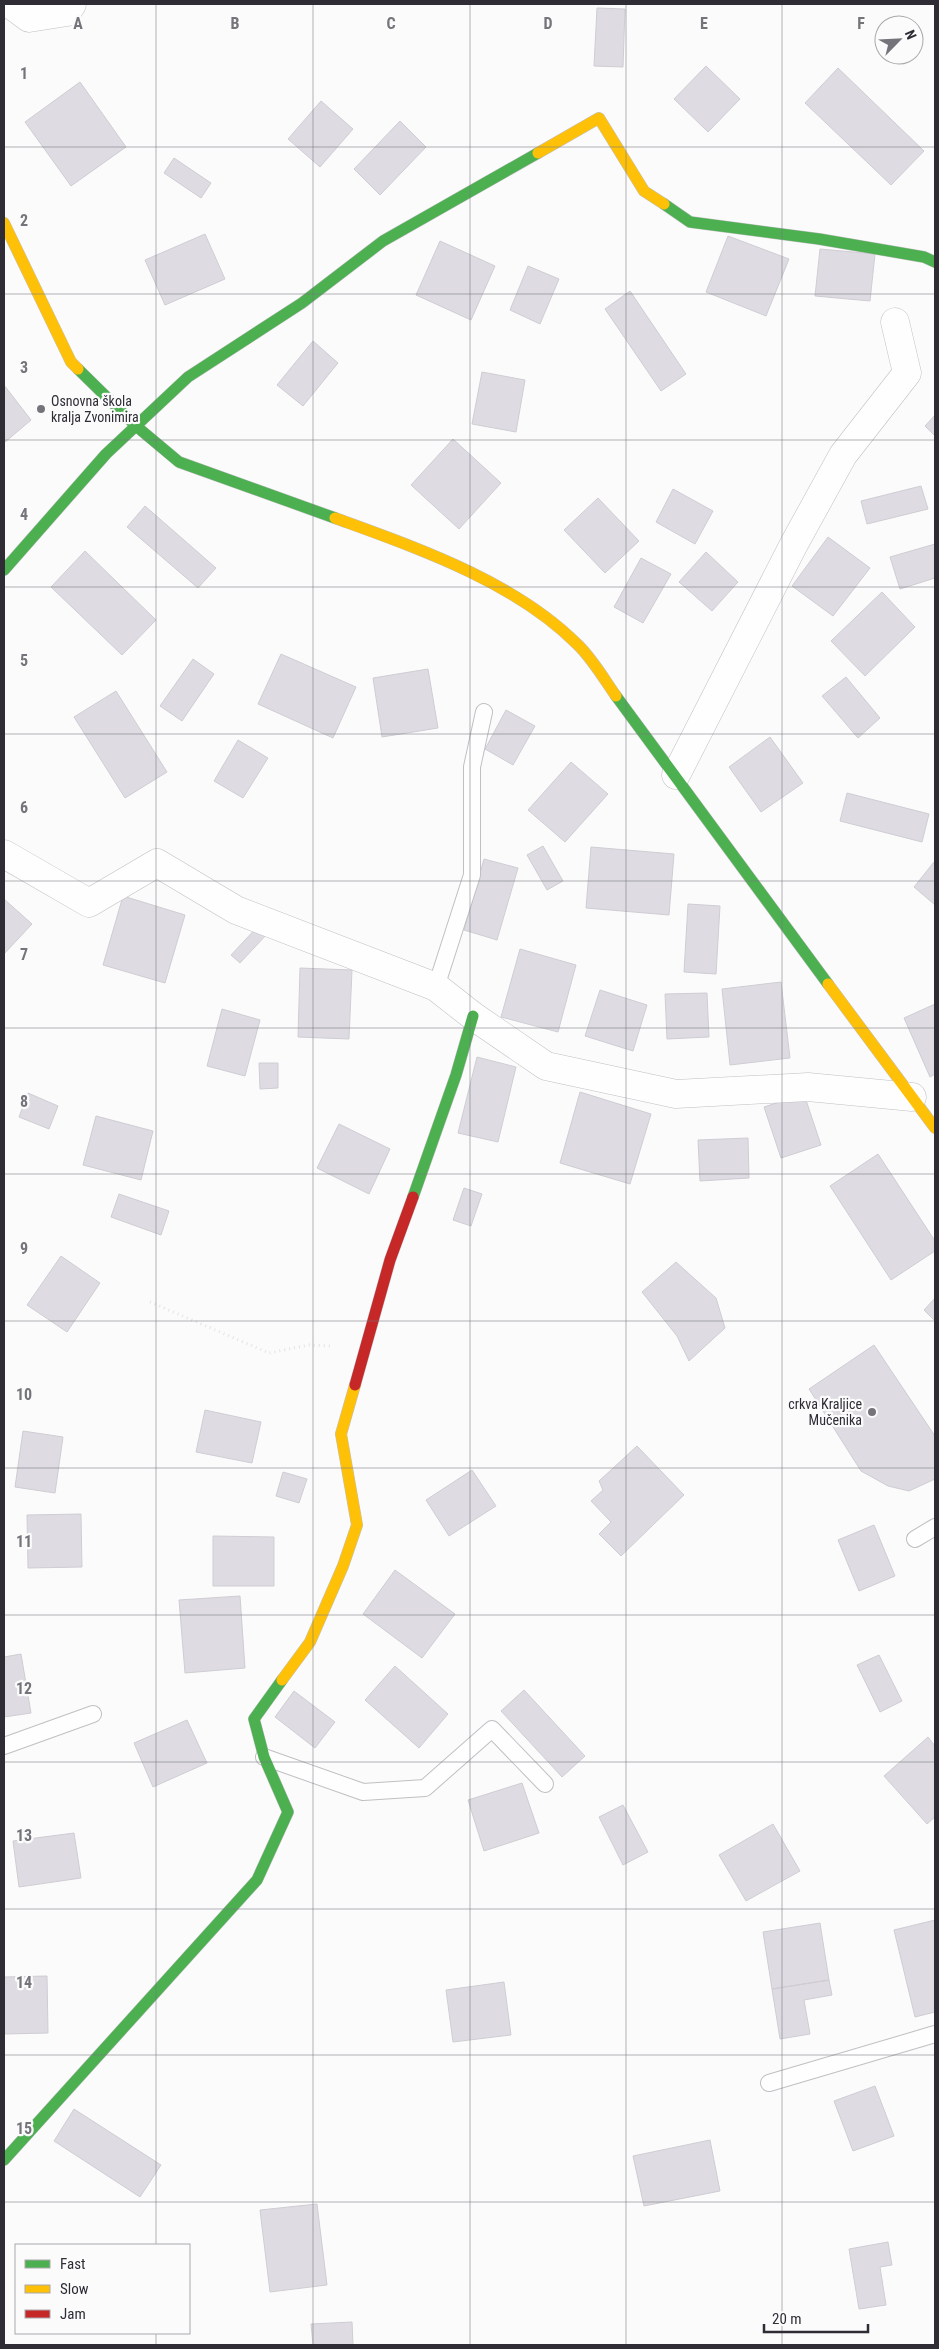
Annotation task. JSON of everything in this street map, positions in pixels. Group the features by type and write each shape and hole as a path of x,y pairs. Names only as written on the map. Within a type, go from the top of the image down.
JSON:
{"street":[{"path":"10,4 29,18 67,12 72,4"},
{"path":"4,570 106,454 188,377 302,303 383,241 599,118 644,191 690,222 819,239 924,257 935,262"},
{"path":"4,223 71,362 136,426 179,462 425,551 524,600 578,644 926,1109"},
{"path":"676,775 794,544 844,455 907,373 895,322"},
{"path":"4,854 88,903 157,863 236,910 436,987 473,1016 546,1066 676,1094 808,1087 926,1109"},
{"path":"4,2160 257,1880 288,1812 264,1757 254,1719 310,1642 343,1566 357,1524 341,1434 390,1260 456,1074 473,1016"}],"lane":[{"path":"436,987 472,875 472,767 484,712"},
{"path":"915,1539 935,1526"},
{"path":"4,1746 93,1714"},
{"path":"264,1757 363,1792 425,1788 492,1729 545,1784"},
{"path":"769,2083 935,2034"}],"path":[{"path":"150,1302 270,1353 309,1345 365,1348"}],"building":[{"path":"597,8 625,9 623,67 594,66"},
{"path":"706,66 740,99 708,132 674,99"},
{"path":"838,68 924,151 891,185 805,103"},
{"path":"80,82 126,147 71,186 25,122"},
{"path":"321,101 353,129 320,167 288,139"},
{"path":"400,121 426,147 380,195 354,169"},
{"path":"174,158 211,183 201,198 164,173"},
{"path":"205,234 225,279 165,305 145,260"},
{"path":"728,236 789,259 766,316 706,292"},
{"path":"440,241 495,266 471,320 416,295"},
{"path":"820,249 875,254 870,301 815,296"},
{"path":"528,266 559,279 540,324 510,310"},
{"path":"630,291 686,374 661,391 605,309"},
{"path":"313,341 338,363 303,406 277,385"},
{"path":"482,372 525,380 516,432 472,424"},
{"path":"4,385 31,420 4,443"},
{"path":"935,415 935,436 925,426"},
{"path":"453,439 501,483 459,529 411,485"},
{"path":"921,486 928,509 867,524 861,501"},
{"path":"673,489 713,511 695,544 656,522"},
{"path":"598,498 639,541 605,573 564,530"},
{"path":"145,506 216,568 198,588 127,527"},
{"path":"828,537 870,568 833,616 792,586"},
{"path":"935,544 935,578 900,589 890,557"},
{"path":"85,551 156,620 122,655 51,587"},
{"path":"706,552 738,582 712,611 679,582"},
{"path":"641,558 671,574 643,623 614,607"},
{"path":"882,592 915,627 865,676 831,641"},
{"path":"281,654 356,687 333,738 258,704"},
{"path":"193,659 214,674 182,721 160,706"},
{"path":"428,669 438,728 382,737 373,678"},
{"path":"846,677 880,718 858,738 822,696"},
{"path":"116,691 167,772 125,798 74,717"},
{"path":"506,710 535,726 513,765 485,749"},
{"path":"770,737 803,783 761,812 729,767"},
{"path":"238,740 268,758 243,798 214,781"},
{"path":"571,762 608,794 565,842 528,810"},
{"path":"847,793 929,814 922,842 840,821"},
{"path":"543,846 563,881 547,890 527,855"},
{"path":"591,847 674,854 669,915 586,908"},
{"path":"484,859 518,868 497,940 464,930"},
{"path":"935,863 935,905 914,887"},
{"path":"123,896 185,915 165,983 103,965"},
{"path":"4,899 32,924 4,954"},
{"path":"688,904 720,906 716,974 684,972"},
{"path":"259,925 268,933 240,963 231,955"},
{"path":"520,949 576,965 558,1032 501,1017"},
{"path":"300,968 352,970 349,1039 298,1037"},
{"path":"781,982 790,1058 730,1065 722,989"},
{"path":"600,990 647,1005 633,1051 585,1036"},
{"path":"707,993 709,1037 667,1039 665,994"},
{"path":"935,1004 935,1074 930,1077 904,1018"},
{"path":"222,1009 260,1020 245,1076 207,1066"},
{"path":"477,1057 516,1067 498,1142 458,1133"},
{"path":"259,1063 278,1063 278,1088 260,1089"},
{"path":"580,1092 651,1114 630,1184 560,1163"},
{"path":"28,1093 58,1106 49,1129 19,1117"},
{"path":"804,1094 821,1145 781,1158 764,1107"},
{"path":"96,1116 153,1131 141,1180 83,1165"},
{"path":"339,1124 390,1149 369,1194 317,1168"},
{"path":"748,1138 749,1178 700,1181 698,1140"},
{"path":"878,1154 935,1241 935,1251 891,1280 830,1186"},
{"path":"464,1188 482,1194 471,1226 453,1220"},
{"path":"119,1194 169,1211 161,1235 111,1217"},
{"path":"61,1256 100,1283 67,1332 27,1305"},
{"path":"676,1262 716,1298 725,1328 689,1361 677,1336 642,1292"},
{"path":"935,1298 935,1321 924,1310"},
{"name":"crkva Kraljice Mučenika","path":"874,1345 935,1436 935,1479 909,1491 888,1486 861,1471 809,1389"},
{"path":"205,1410 261,1422 252,1463 196,1452"},
{"path":"23,1431 63,1437 55,1493 15,1487"},
{"path":"637,1446 684,1495 621,1556 599,1534 611,1522 591,1501 603,1490 599,1481"},
{"path":"472,1470 496,1506 449,1536 426,1500"},
{"path":"283,1472 307,1479 299,1503 276,1496"},
{"path":"81,1514 82,1567 28,1568 27,1515"},
{"path":"874,1525 895,1576 859,1591 838,1540"},
{"path":"213,1536 274,1537 274,1586 213,1586"},
{"path":"395,1570 455,1614 422,1658 363,1614"},
{"path":"240,1596 245,1668 185,1673 179,1600"},
{"path":"21,1654 31,1713 4,1717 4,1657"},
{"path":"879,1655 902,1701 880,1712 857,1665"},
{"path":"395,1666 448,1714 419,1748 365,1700"},
{"path":"524,1690 585,1756 562,1777 501,1711"},
{"path":"294,1691 335,1722 315,1748 275,1717"},
{"path":"187,1720 207,1763 153,1787 134,1743"},
{"path":"928,1737 935,1746 935,1817 927,1824 884,1776"},
{"path":"522,1783 539,1833 484,1851 468,1800"},
{"path":"623,1805 648,1852 623,1865 599,1817"},
{"path":"773,1824 800,1871 746,1901 719,1855"},
{"path":"74,1833 81,1878 19,1887 13,1841"},
{"path":"935,1920 935,2012 915,2017 894,1930"},
{"path":"820,1923 829,1980 772,1989 763,1932"},
{"path":"47,1976 48,2033 4,2034 4,1977"},
{"path":"829,1980 832,1995 804,2000 810,2034 780,2039 772,1989"},
{"path":"504,1982 511,2035 453,2042 446,1990"},
{"path":"875,2086 894,2136 853,2151 834,2101"},
{"path":"74,2109 161,2165 140,2197 54,2141"},
{"path":"710,2140 720,2191 644,2206 633,2156"},
{"path":"317,2204 327,2285 270,2292 260,2210"},
{"path":"888,2242 892,2265 880,2267 886,2305 859,2309 849,2249"},
{"path":"352,2322 353,2345 313,2345 311,2324"}],"traffic: fast":[{"path":"4,570 106,454 188,377 302,303 383,241 538,153"},
{"path":"664,204 690,222 819,239 924,257 935,262"},
{"path":"78,369 136,426 179,462 335,518"},
{"path":"616,696 828,984"},
{"path":"413,1197 456,1075 473,1016"},
{"path":"4,2160 257,1880 288,1812 264,1757 254,1719 282,1680"}],"traffic: slow":[{"path":"538,153 599,118 644,191 664,204"},
{"path":"4,223 71,362 78,369"},
{"path":"335,518 431,554 494,584 524,602 552,622 577,644 593,662 616,696"},
{"path":"828,984 935,1128"},
{"path":"282,1680 310,1642 343,1566 357,1525 341,1434 355,1385"}],"traffic: jam":[{"path":"355,1385 390,1260 413,1197"}],"place":[{"name":"Osnovna škola kralja Zvonimira","path":"41,409"},
{"name":"crkva Kraljice Mučenika","path":"872,1412"}]}
